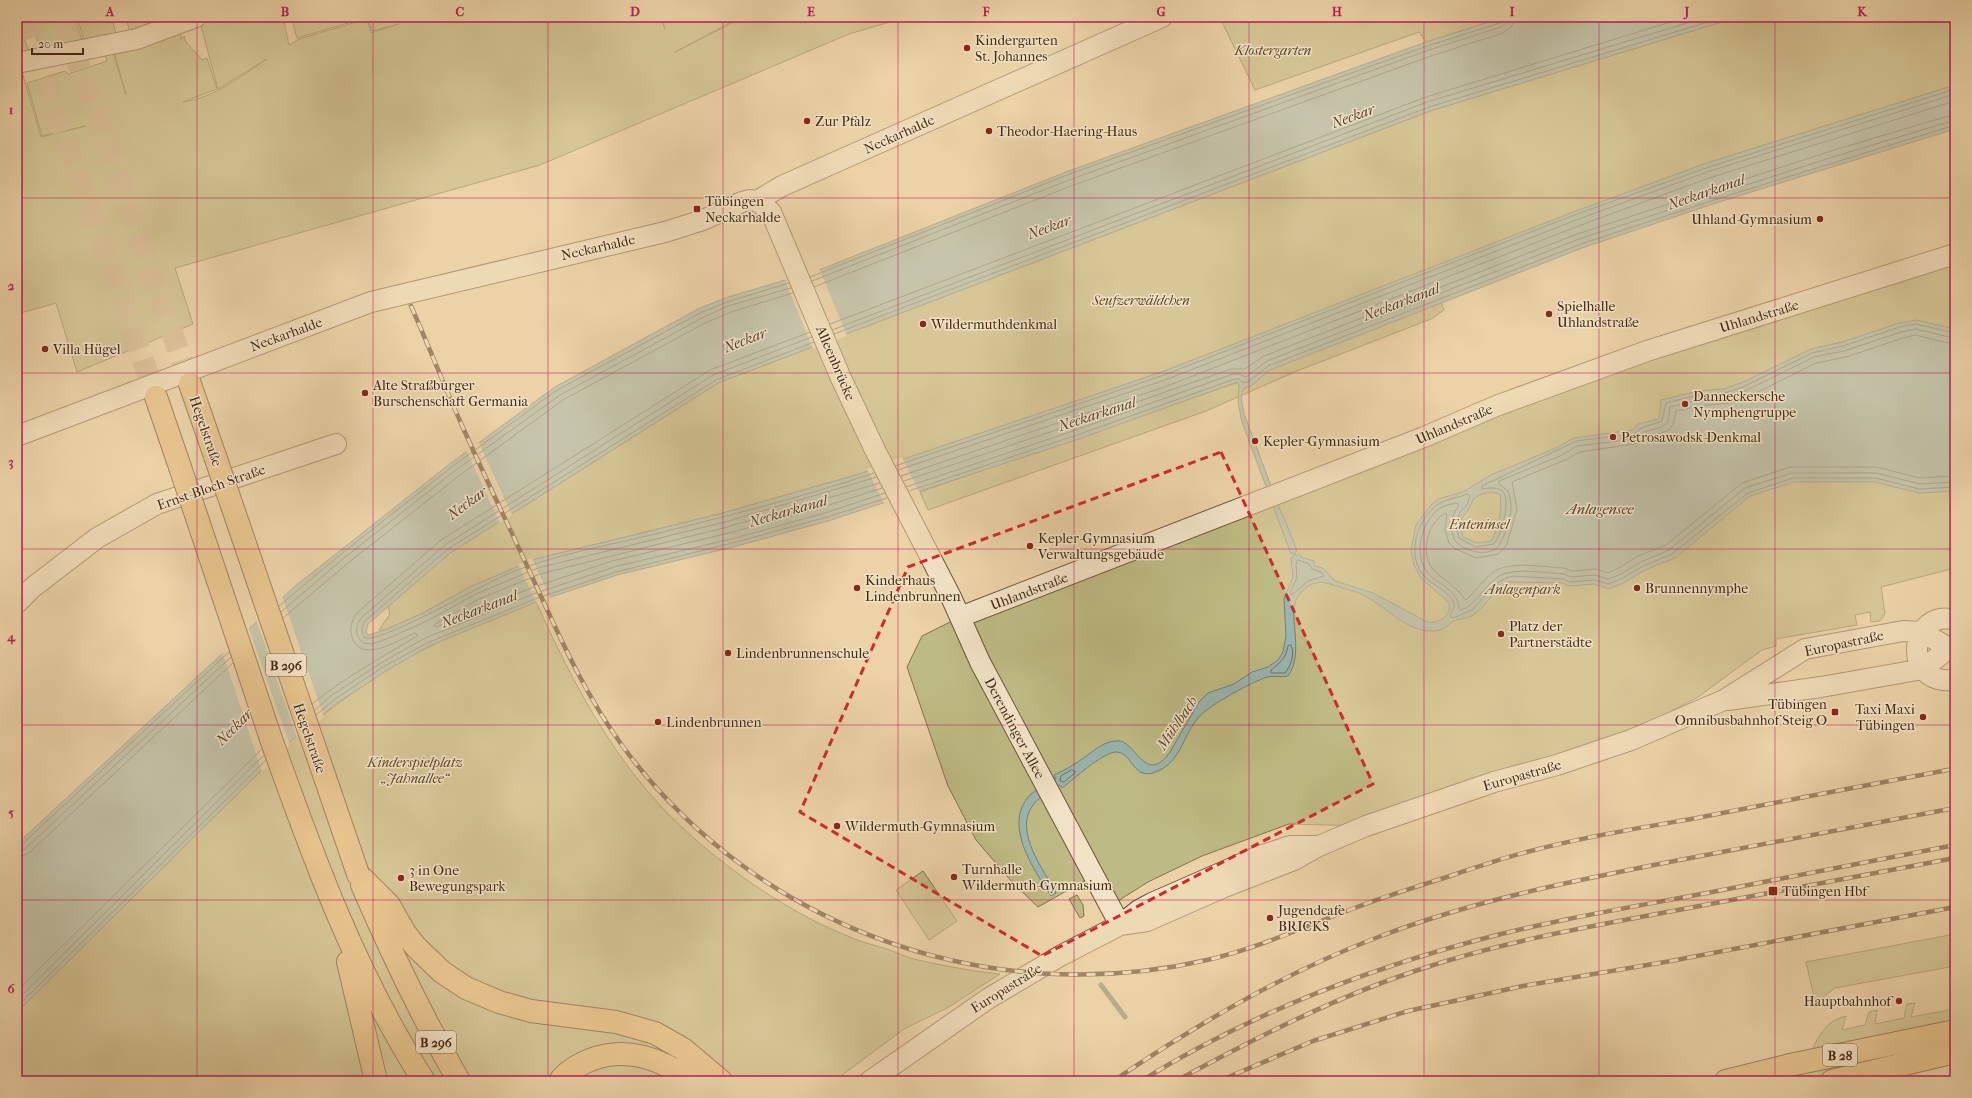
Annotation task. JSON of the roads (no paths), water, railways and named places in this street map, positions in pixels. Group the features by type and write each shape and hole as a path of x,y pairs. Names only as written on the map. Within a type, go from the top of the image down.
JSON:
{"main road":[{"name":"Hegelstraße","path":"190,384 358,874 396,961 416,1002 459,1081"},
{"name":"B 296","path":"156,397 271,739 336,914 360,966 393,1028 424,1081"},
{"path":"358,874 389,905 405,933 416,947 442,972 466,988 514,1007 550,1014 616,1022 655,1033 683,1049 721,1081"},
{"path":"336,914 376,1081"},
{"name":"B 28","path":"1726,1081 1790,1065 1955,1031"},
{"name":"B 28","path":"1832,1081 1955,1052"},
{"path":"560,1081 571,1069 583,1063 599,1056 624,1053 636,1054 663,1063 691,1081"}],"street":[{"path":"17,63 137,39 196,17"},
{"name":"Neckarhalde","path":"17,436 371,302 665,232 703,220 749,200 764,207 782,186 1162,17"},
{"name":"Alleenbrücke","path":"764,207 840,376 912,525"},
{"name":"Uhlandstraße","path":"960,617 1418,440 1496,406 1647,351 1955,254"},
{"name":"Ernst-Bloch-Straße","path":"17,603 32,588 98,538 157,504 336,444"},
{"name":"Derendinger Allee","path":"912,525 960,617 980,662 1080,853 1120,925"},
{"path":"1955,620 1943,619 1936,621 1922,632 1916,649 1917,656 1923,669 1935,678 1946,681 1955,680"},
{"name":"Europastraße","path":"870,1081 989,998 1062,955 1120,925 1151,919 1222,888 1294,860 1319,846 1404,812 1494,782 1591,754 1631,740 1724,700 1805,649 1902,631 1922,632 1952,646 1923,669 1821,687 1724,700"},
{"name":"Europastraße","path":"884,1081 899,1062"}],"water":[{"path":"1505,17 1738,17 1430,111 718,383 450,553 368,624 366,632 368,635 385,630 423,613 472,586 536,559 723,513 856,475 1162,372 1576,211 1704,164 1955,85 1955,129 1719,202 1582,248 1270,370 1251,386 1244,388 1241,397 1244,414 1297,551 1295,552 1296,556 1299,554 1301,557 1314,561 1314,566 1323,568 1335,581 1373,593 1427,622 1440,621 1446,616 1449,603 1421,578 1414,565 1411,551 1416,525 1431,505 1438,499 1463,492 1491,475 1558,447 1574,438 1633,430 1638,424 1659,419 1661,400 1698,391 1723,389 1741,383 1811,349 1842,342 1899,323 1916,320 1951,328 1955,327 1955,491 1919,493 1875,482 1794,482 1750,496 1675,558 1645,570 1623,583 1609,589 1594,584 1569,586 1563,583 1507,582 1498,589 1475,614 1452,622 1437,631 1424,631 1406,624 1359,593 1329,584 1319,582 1314,583 1299,595 1295,602 1295,655 1293,666 1288,676 1269,676 1231,694 1212,706 1194,723 1173,760 1160,770 1151,773 1138,771 1126,756 1115,752 1102,757 1062,788 1060,785 1042,796 1033,805 1028,815 1026,826 1028,838 1038,862 1056,893 1051,896 1030,860 1020,833 1019,819 1022,807 1030,795 1039,788 1056,779 1054,775 1081,760 1102,745 1113,741 1125,743 1148,764 1154,765 1162,761 1170,752 1199,702 1208,693 1234,684 1252,672 1268,667 1278,660 1283,652 1286,636 1284,599 1293,577 1291,558 1294,556 1293,553 1291,554 1242,422 1238,402 1239,385 1237,382 1076,440 828,521 737,546 617,575 536,602 429,646 386,671 337,703 293,739 17,1012 17,844 294,587 451,463 555,387 698,309 725,298 819,270 1066,172 1426,42","holes":["1491,492 1500,494 1501,507 1492,541 1477,543 1463,537 1461,529 1462,519 1469,509 1473,499 1482,494"]}],"waterway":[{"name":"Mühlbach","path":"1101,985 1125,1017"}],"tunnel":[{"path":"23,17 156,397"},
{"path":"62,17 190,384"}],"railway":[{"path":"411,306 468,440 572,662 596,706 624,748 679,811 741,865 810,908 884,941 962,963 1043,973 1125,973 1207,960 1244,950 1389,895 1518,854 1590,837 1953,769"},
{"path":"1113,1081 1177,1039 1276,983 1345,950 1451,912 1521,894 1664,863 1955,808"},
{"path":"1141,1081 1179,1059 1258,1018 1341,984 1425,955 1497,935 1587,915 1955,845"},
{"path":"1176,1081 1264,1035 1325,1006 1386,981 1449,960 1512,943 1576,929 1955,858"},
{"path":"1219,1081 1313,1041 1408,1011 1523,986 1671,961 1955,907"}],"place":[{"name":"Kindergarten St. Johannes","path":"967,48"},
{"name":"Zur Pfalz","path":"807,121"},
{"name":"Theodor-Haering-Haus","path":"989,131"},
{"name":"Tübingen Neckarhalde","path":"697,209"},
{"name":"Uhland-Gymnasium","path":"1820,219"},
{"name":"Spielhalle Uhlandstraße","path":"1549,314"},
{"name":"Wildermuthdenkmal","path":"923,324"},
{"name":"Villa Hügel","path":"45,349"},
{"name":"Alte Straßburger Burschenschaft Germania","path":"365,393"},
{"name":"Danneckersche Nymphengruppe","path":"1685,404"},
{"name":"Petrosawodsk-Denkmal","path":"1613,437"},
{"name":"Kepler-Gymnasium","path":"1255,441"},
{"name":"Kepler-Gymnasium Verwaltungsgebäude","path":"1030,546"},
{"name":"Kinderhaus Lindenbrunnen","path":"857,588"},
{"name":"Brunnennymphe","path":"1637,588"},
{"name":"Platz der Partnerstädte","path":"1501,634"},
{"name":"Lindenbrunnenschule","path":"728,653"},
{"name":"Tübingen Omnibusbahnhof Steig O","path":"1835,712"},
{"name":"Taxi Maxi Tübingen","path":"1923,717"},
{"name":"Lindenbrunnen","path":"658,722"},
{"name":"Wildermuth-Gymnasium","path":"837,826"},
{"name":"Turnhalle Wildermuth-Gymnasium","path":"954,877"},
{"name":"3 in One Bewegungspark","path":"401,878"},
{"name":"Tübingen Hbf","path":"1773,891"},
{"name":"Jugendcafe BRICKS","path":"1270,918"},
{"name":"Hauptbahnhof","path":"1899,1001"}],"park label":[{"name":"Klostergarten","path":"1273,50"},
{"name":"Seufzerwäldchen","path":"1141,300"},
{"name":"Enteninsel","path":"1479,524"},
{"name":"Anlagenpark","path":"1523,589"},
{"name":"Kinderspielplatz „Jahnallee“","path":"415,770"}],"water label":[{"name":"Neckar","path":"1353,116"},
{"name":"Neckarkanal","path":"1706,192"},
{"name":"Neckar","path":"1049,227"},
{"name":"Neckarkanal","path":"1401,302"},
{"name":"Neckar","path":"745,340"},
{"name":"Neckarkanal","path":"1097,414"},
{"name":"Neckar","path":"467,503"},
{"name":"Anlagensee","path":"1600,509"},
{"name":"Neckarkanal","path":"788,511"},
{"name":"Neckarkanal","path":"479,609"},
{"name":"Neckar","path":"234,727"}]}
